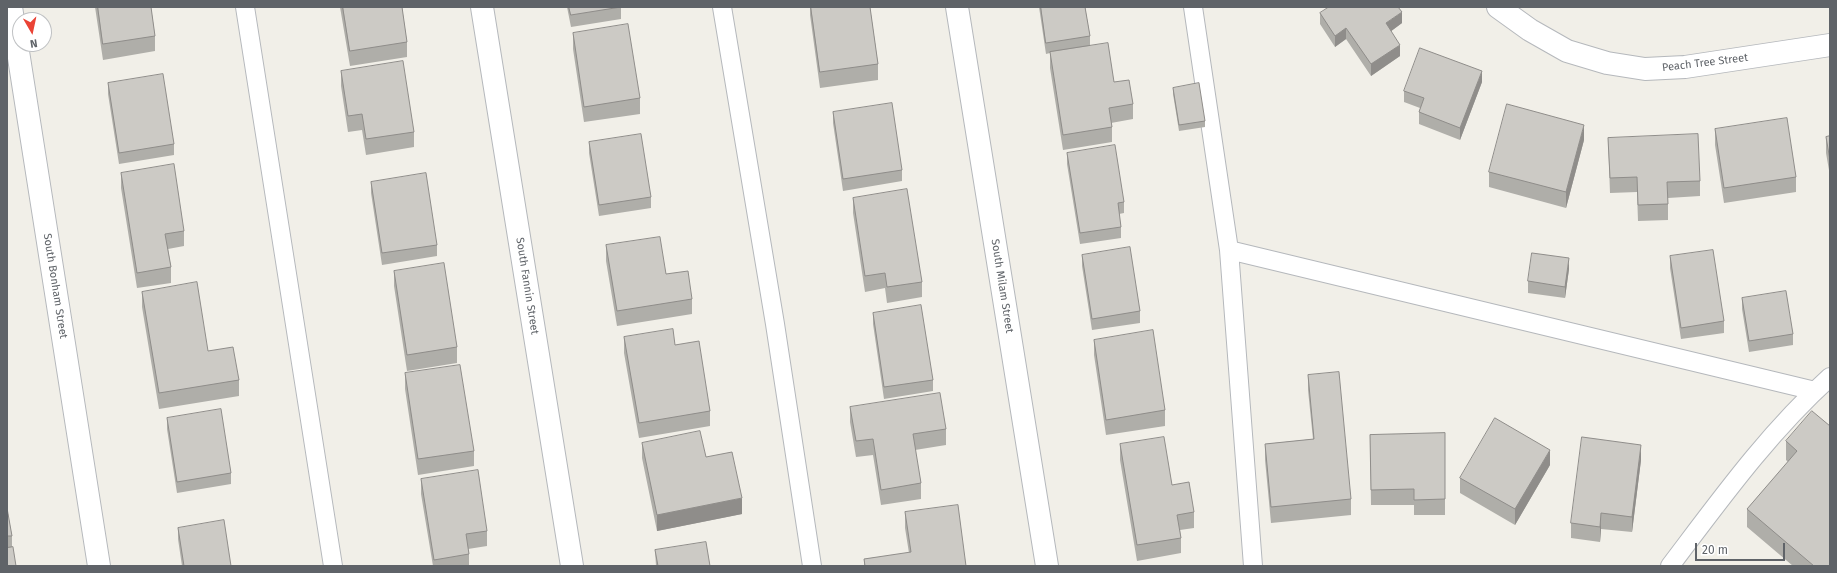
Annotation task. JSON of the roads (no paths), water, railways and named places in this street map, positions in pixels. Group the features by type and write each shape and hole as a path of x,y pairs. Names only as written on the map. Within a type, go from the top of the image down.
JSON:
{"street":[{"name":"South Bonham Street","path":"11,7 99,566"},
{"name":"South Fannin Street","path":"482,7 572,566"},
{"name":"South Milam Street","path":"957,7 1047,566"},
{"name":"Peach Tree Street","path":"1498,7 1530,30 1567,51 1607,62 1645,69 1685,67 1830,45"}],"lane":[{"path":"245,7 333,566"},
{"path":"722,7 775,324 812,566"},
{"path":"1193,7 1229,250 1253,566"},
{"path":"1229,250 1815,391"},
{"path":"1670,566 1753,457 1815,391 1830,378"}]}
